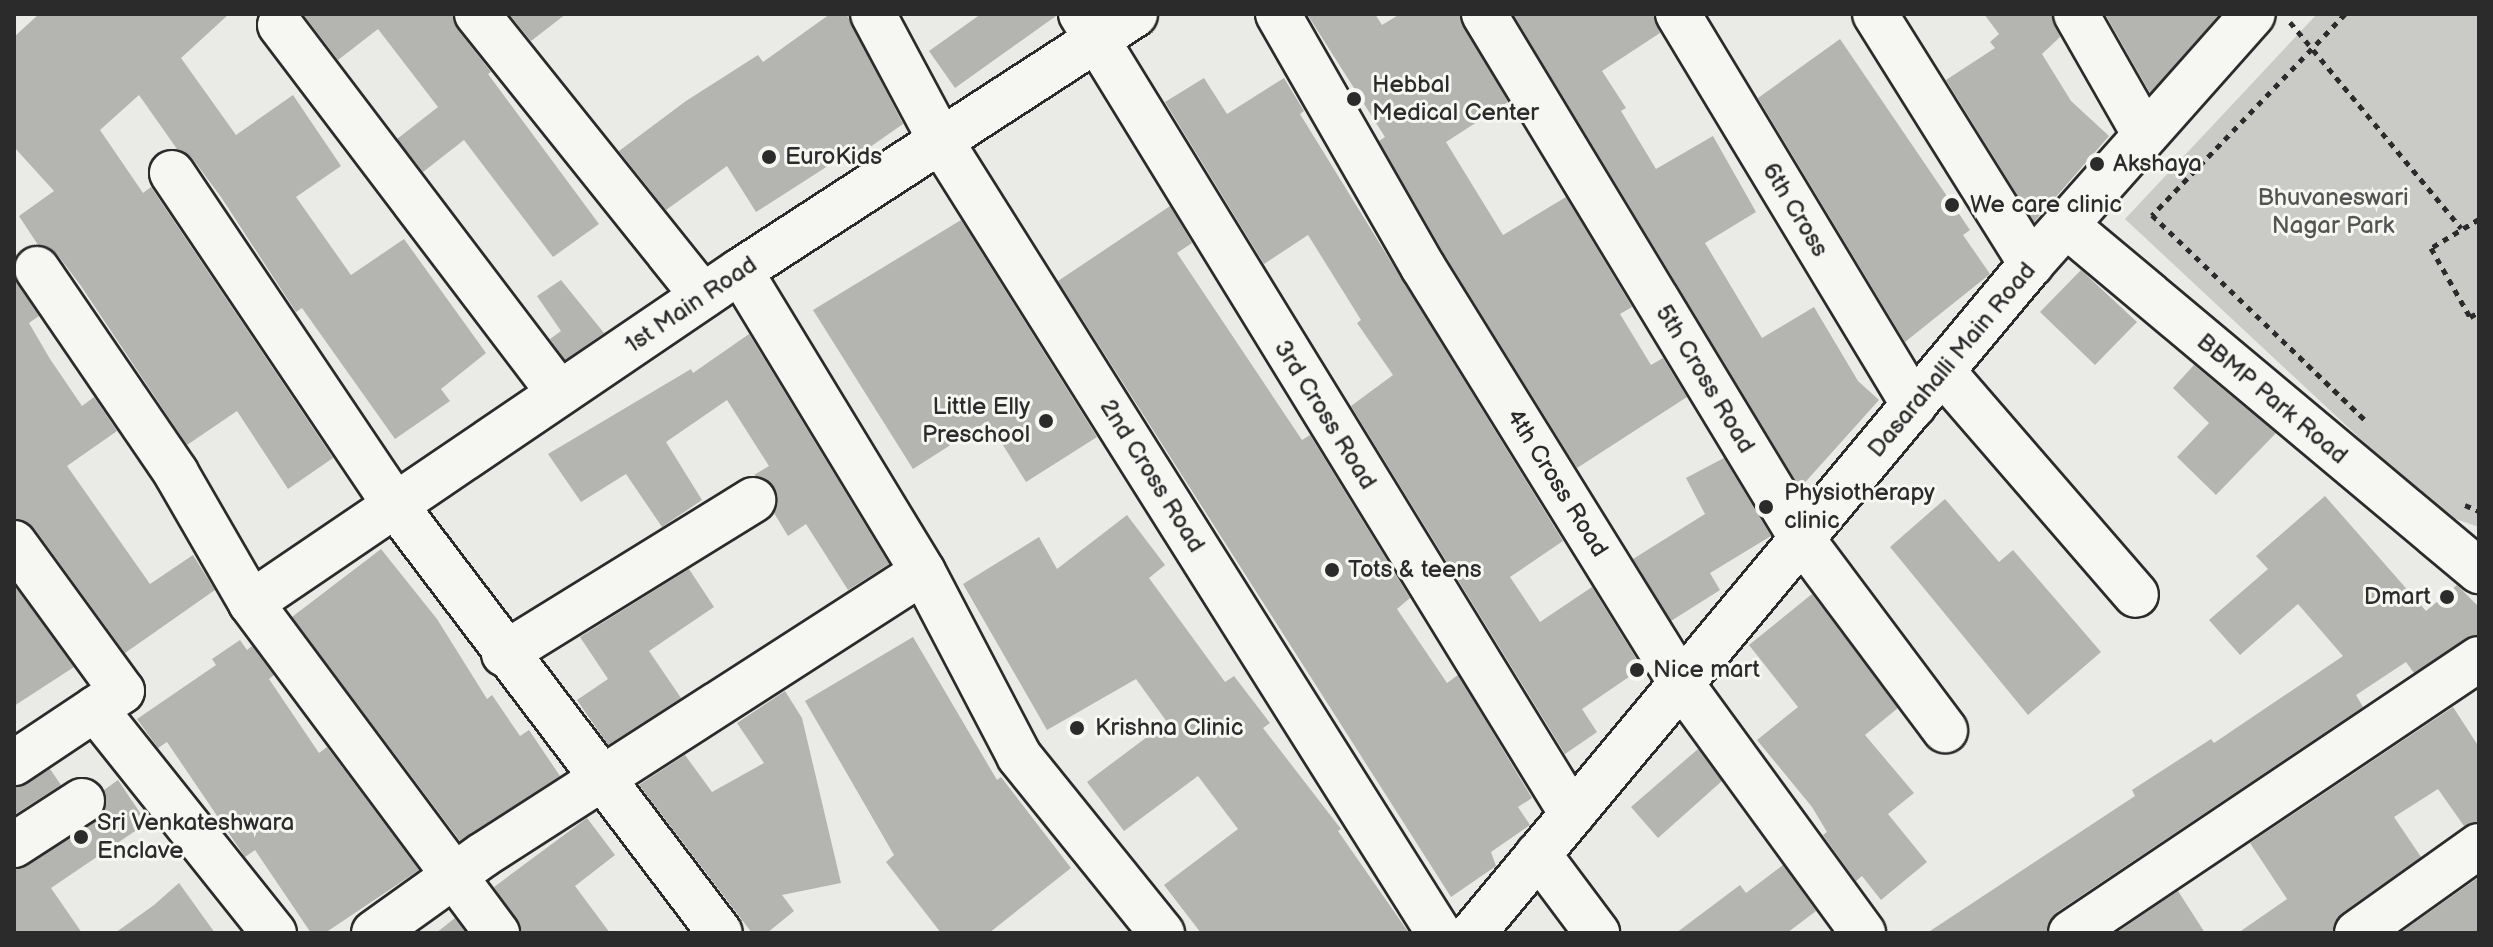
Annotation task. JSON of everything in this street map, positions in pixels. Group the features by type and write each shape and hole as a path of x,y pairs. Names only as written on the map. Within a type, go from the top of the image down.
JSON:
{"street":[{"path":"477,14 703,296"},
{"name":"2nd Cross Road","path":"873,14 942,143 1439,933"},
{"name":"1st Main Road","path":"251,603 740,271 942,143 1088,28 1135,14"},
{"name":"4th Cross Road","path":"1278,14 1423,267 1680,682 1863,933"},
{"name":"5th Cross Road","path":"1484,14 1802,539 1945,730"},
{"name":"6th Cross","path":"1678,14 1914,405"},
{"path":"1875,14 2031,264"},
{"path":"2076,14 2145,135"},
{"name":"Dasarahalli Main Road","path":"1473,933 2031,264 2253,14"},
{"path":"280,25 559,393"},
{"name":"3rd Cross Road","path":"1088,28 1572,814"},
{"path":"172,173 395,505 600,781 720,933"},
{"name":"BBMP Park Road","path":"2066,225 2479,571"},
{"path":"37,269 176,473 251,603 454,881 497,933"},
{"path":"740,271 923,572 1019,756 1162,933"},
{"path":"1942,371 2136,595"},
{"path":"504,654 753,500"},
{"path":"14,543 108,700 274,933"},
{"path":"374,933 454,881 483,855 923,572"},
{"path":"2071,933 2479,659"},
{"path":"14,763 108,700"},
{"path":"14,845 82,801"},
{"path":"2357,933 2479,846"},
{"path":"1538,854 1597,933"}],"path":[{"path":"2280,14 2313,44 2461,228"},
{"path":"2345,14 2152,215 2378,432"},
{"path":"2479,219 2431,248 2470,317 2479,312"},
{"path":"2456,502 2479,511"}],"green space":[{"name":"Bhuvaneswari Nagar Park","path":"2317,14 2479,14 2479,527 2441,514 2125,219"}],"building":[{"path":"39,14 229,14 181,58 236,135 293,95 341,166 296,197 351,275 404,239 486,353 441,389 450,401 395,439 302,308 296,312 192,158 177,149 139,95 100,130 143,193 151,187 333,458 288,489 237,411 187,445 81,286 57,254 38,245 19,216 54,191 14,147 14,37"},
{"path":"303,14 453,14 458,30 491,72 488,74 599,224 553,257 464,140 423,172 397,139 438,107 378,29 338,60"},
{"path":"509,14 566,14 531,41"},
{"path":"830,14 846,14 903,124 850,161 845,155 756,212 727,166 666,210 619,151 686,101 758,55 763,62"},
{"path":"981,14 1056,16 955,88 929,51"},
{"path":"1307,14 1375,14 1382,25 1400,14 1459,14 1508,102 1446,142 1503,235 1566,197 1632,307 1620,314 1651,365 1663,358 1687,397 1577,468 1444,254 1379,141 1385,137"},
{"path":"1513,14 1653,14 1660,33 1602,71 1626,108 1621,111 1656,169 1713,136 1756,212 1705,243 1762,338 1814,307 1858,381 1879,400 1800,488"},
{"path":"1984,14 2051,14 2060,37 2042,54 2071,101 2109,136 2034,222 1946,80 1995,48 1990,42 1999,34"},
{"path":"2105,14 2220,14 2150,93"},
{"path":"1840,39 1970,230 1963,235 1990,274 1905,342 1758,98"},
{"path":"1204,78 1227,114 1284,78 1304,111 1300,114 1563,541 1510,577 1540,622 1592,587 1642,668 1582,709 1597,732 1565,754 1351,406 1393,375 1357,323 1361,320 1308,235 1264,264 1165,102"},
{"path":"1170,206 1192,243 1177,253 1302,440 1310,435 1410,598 1397,609 1447,683 1458,675 1532,798 1518,807 1530,825 1491,852 1496,866 1451,897 1058,281"},
{"path":"961,220 1097,437 1026,482 988,421 913,469 813,310"},
{"path":"2081,270 2137,322 2095,365 2040,312"},
{"path":"15,280 39,316 29,323 50,359 82,406 94,397 117,431 67,466 150,584 193,555 215,590 125,653 34,528 14,518"},
{"path":"561,280 604,333 565,360 550,339 561,331 537,296"},
{"path":"749,334 889,564 848,590 806,524 788,536 774,513 775,488 754,475 769,466 727,400 666,442 702,500 662,527 626,474 581,502 548,454 691,369 693,373"},
{"path":"2194,365 2276,433 2216,495 2177,457 2209,423 2173,388"},
{"path":"1724,458 1771,536 1710,573 1720,590 1671,621 1633,559 1705,514 1686,478"},
{"path":"2325,496 2426,611 2457,585 2479,607 2479,634 2414,673 2406,662 2356,695 2363,707 2057,912 2046,933 1927,933 2135,796 2132,790 2211,739 2214,743 2343,656 2298,604 2240,655 2209,620 2268,569 2256,556"},
{"path":"1945,499 1999,562 2013,550 2101,652 2028,715 1890,547"},
{"path":"1127,515 1165,565 1149,578 1225,682 1234,676 1270,723 1263,728 1341,829 1338,831 1409,933 1201,933 1164,885 1238,829 1198,776 1124,831 1087,782 1167,722 1136,679 1047,730 963,584 1039,537 1057,569"},
{"path":"381,549 437,619 487,699 492,695 520,736 529,730 560,776 460,841 292,617"},
{"path":"689,569 714,607 649,651 681,698 608,745 577,700 608,679 580,637"},
{"path":"14,585 74,667 14,706"},
{"path":"1812,594 1898,708 1865,735 1914,793 1888,814 1927,862 1881,900 1862,876 1856,881 1823,835 1827,832 1812,807 1757,740 1798,707 1749,645"},
{"path":"913,637 997,780 1001,777 1071,868 989,933 941,933 886,862 894,855 805,701"},
{"path":"240,640 247,650 252,646 274,675 269,679 319,753 327,747 419,870 325,933 311,933 255,850 245,857 167,742 158,748 137,719 216,665 212,659"},
{"path":"785,691 802,718 841,883 782,895 794,911 767,933 752,933 639,785 685,755 712,792 764,763 737,723"},
{"path":"2453,707 2479,747 2479,821 2464,826 2438,789 2394,817 2421,857 2342,913 2332,933 2238,933 2287,899 2250,843"},
{"path":"1698,749 1722,781 1658,838 1631,807"},
{"path":"50,769 61,785 14,815 14,788"},
{"name":"Sri Venkateshwara Enclave","path":"118,780 147,823 51,888 82,933 14,933 14,870 96,821 105,812 104,790"},
{"path":"587,818 615,855 575,886 610,933 522,933 494,887"},
{"path":"1783,865 1816,911 1787,933 1676,933 1740,885 1746,893"},
{"path":"2479,877 2479,933 2400,933"},
{"path":"179,883 215,933 115,933 154,905"},
{"path":"2178,891 2205,933 2116,933"},
{"path":"455,918 466,933 436,933"}],"place":[{"name":"Hebbal Medical Center","path":"1354,99"},
{"name":"EuroKids","path":"769,157"},
{"name":"Akshaya","path":"2097,164"},
{"name":"We care clinic","path":"1952,205"},
{"name":"Little Elly Preschool","path":"1046,421"},
{"name":"Physiotherapy clinic","path":"1766,507"},
{"name":"Tots & teens","path":"1332,570"},
{"name":"Dmart","path":"2447,597"},
{"name":"Nice mart","path":"1637,670"},
{"name":"Krishna Clinic","path":"1077,728"},
{"name":"Sri Venkateshwara Enclave","path":"81,837"}]}
